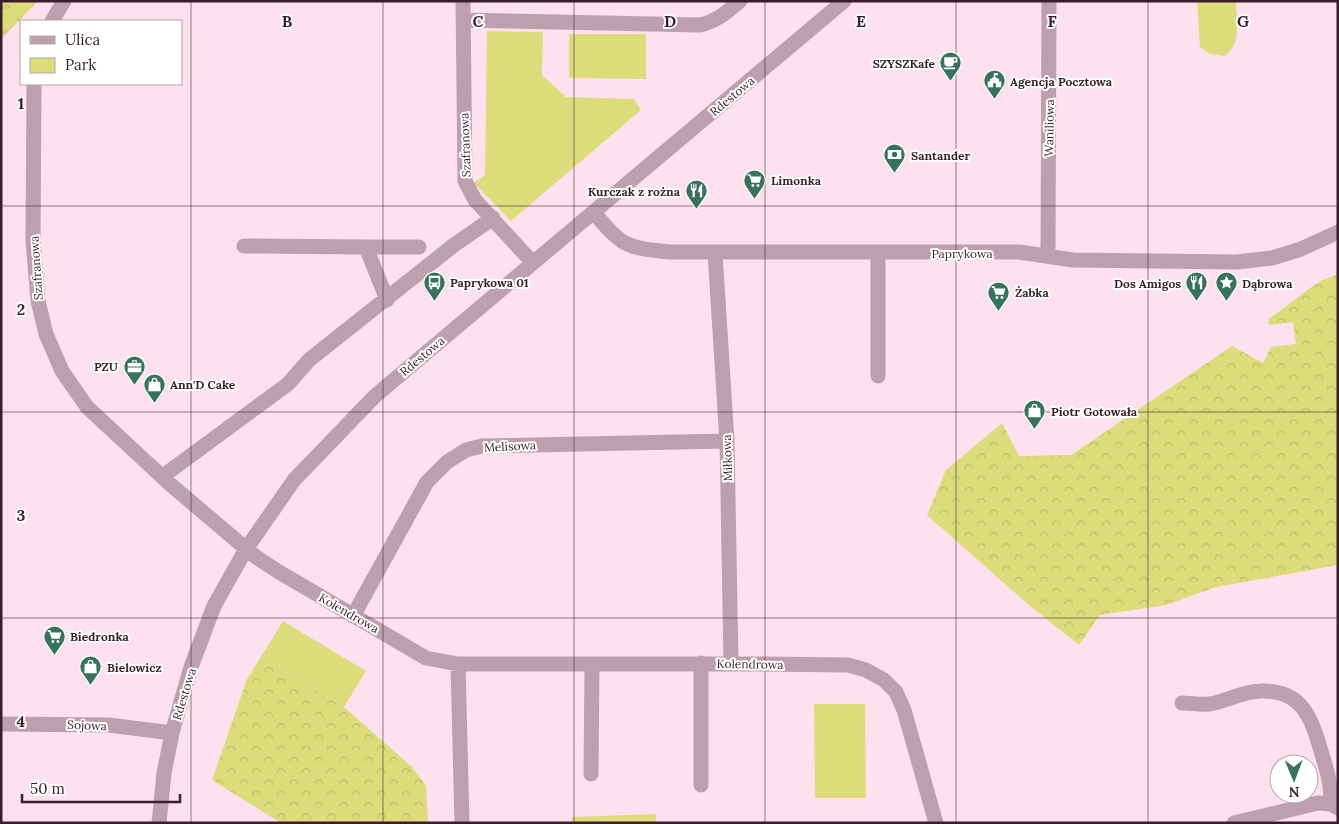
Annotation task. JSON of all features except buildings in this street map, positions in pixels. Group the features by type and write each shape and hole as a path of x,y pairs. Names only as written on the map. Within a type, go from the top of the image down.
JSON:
{"street":[{"path":"53,20 64,1"},
{"name":"Szafranowa","path":"463,1 465,181 474,200 493,218 533,263"},
{"path":"464,20 700,25 712,22 740,1"},
{"name":"Rdestowa","path":"159,823 164,773 172,733 191,667 214,606 246,549 294,480 375,396 844,1"},
{"name":"Waniliowa","path":"1048,255 1049,1"},
{"name":"Szafranowa","path":"34,85 33,240 38,301 46,334 62,371 87,407 246,549"},
{"name":"Paprykowa","path":"594,213 617,239 634,248 669,252 1019,252 1073,260 1236,262 1272,258 1301,249 1338,232"},
{"path":"164,476 288,384 309,360 454,245 493,218"},
{"path":"244,246 419,247"},
{"path":"366,246 387,300"},
{"name":"Miłkowa","path":"715,253 727,441 731,663"},
{"path":"878,253 878,376"},
{"name":"Melisowa","path":"353,616 427,482 447,462 466,450 482,446 727,441"},
{"name":"Kolendrowa","path":"246,549 279,572 426,658 458,664 731,663 848,665 866,670 884,680 896,692 904,710 936,823"},
{"path":"701,663 701,785"},
{"path":"458,664 462,823"},
{"path":"591,774 592,664"},
{"path":"1182,703 1209,704 1260,691 1277,693 1298,703 1311,717 1330,782 1334,806 1318,803 1299,806 1234,823"},
{"name":"Sojowa","path":"1,724 109,725 172,733"}],"green space":[{"path":"1,1 38,1 1,39"},
{"path":"1197,1 1236,1 1236,38 1234,45 1225,56 1210,54 1200,47"},
{"path":"487,31 543,32 542,75 566,97 634,99 641,110 511,221 474,183 485,175"},
{"path":"569,34 646,34 646,79 569,78"},
{"path":"1338,274 1338,565 1216,587 1166,605 1100,615 1079,645 1030,606 927,515 946,470 1002,423 1019,456 1071,455 1232,346 1263,363 1271,347 1296,344 1293,322 1268,325 1269,319 1318,282"},
{"path":"283,621 366,671 344,707 261,657"},
{"path":"261,657 344,707 412,767 426,786 428,822 281,823 212,780 247,679"},
{"path":"814,704 865,704 866,798 815,798"},
{"path":"656,814 656,823 572,823 572,817"}],"place":[{"name":"SZYSZKafe","path":"951,82"},
{"name":"Agencja Pocztowa","path":"994,100"},
{"name":"Santander","path":"895,174"},
{"name":"Limonka","path":"755,199"},
{"name":"Kurczak z rożna","path":"696,210"},
{"name":"Paprykowa 01","path":"434,301"},
{"name":"Dos Amigos","path":"1197,302"},
{"name":"Dąbrowa","path":"1226,302"},
{"name":"Żabka","path":"999,311"},
{"name":"PZU","path":"134,385"},
{"name":"Ann'D Cake","path":"154,403"},
{"name":"Piotr Gotowała","path":"1035,430"},
{"name":"Biedronka","path":"54,655"},
{"name":"Bielowicz","path":"91,686"}]}
